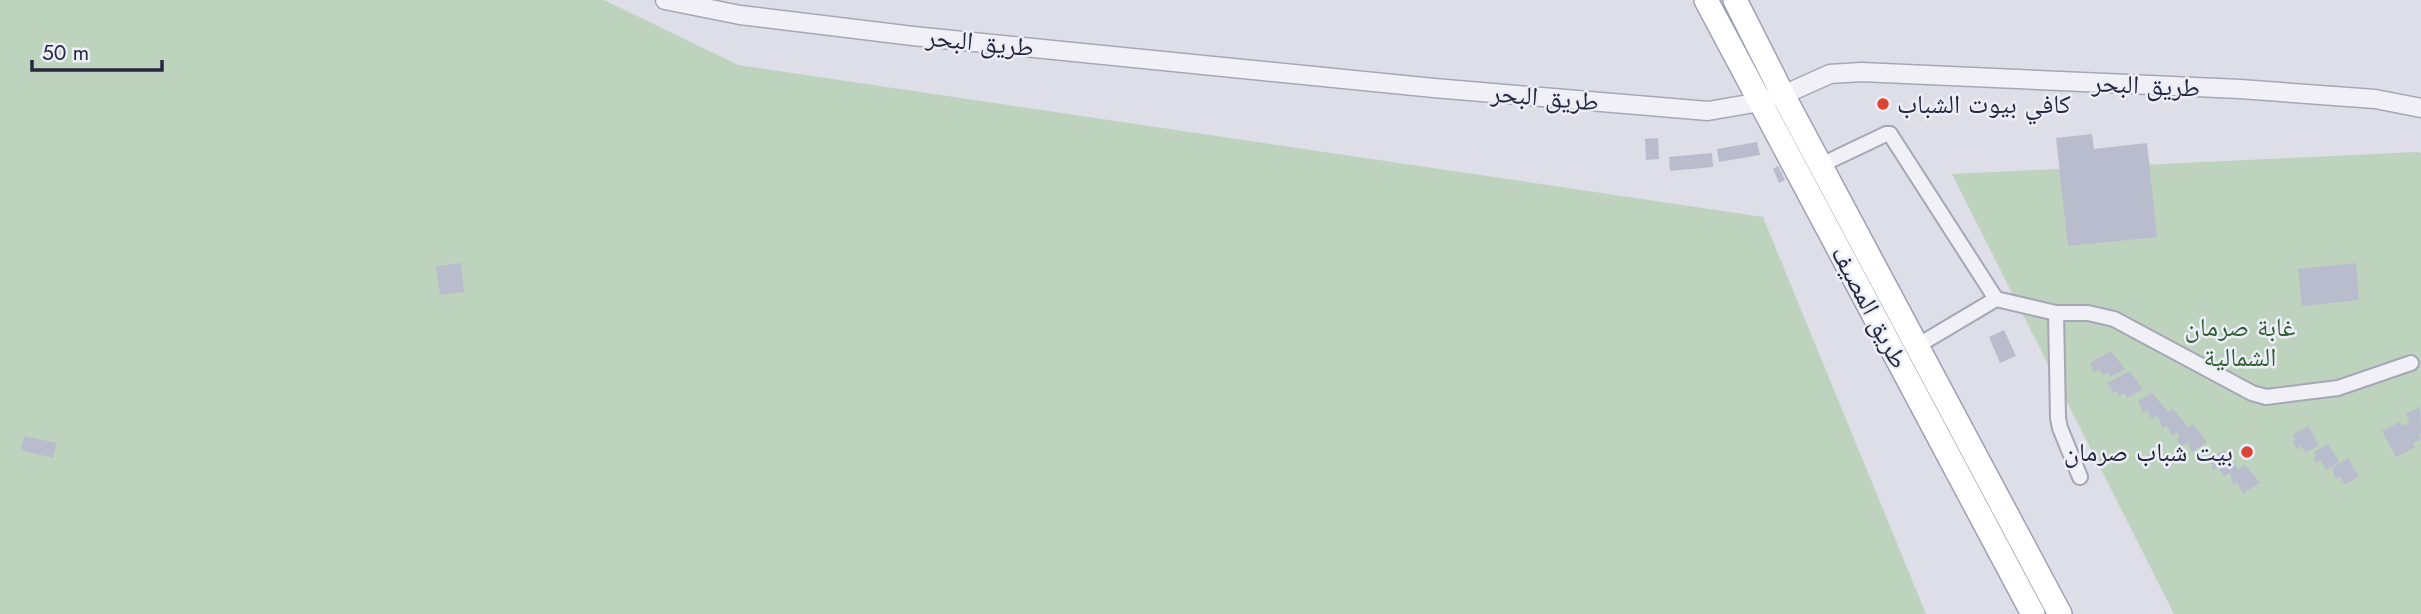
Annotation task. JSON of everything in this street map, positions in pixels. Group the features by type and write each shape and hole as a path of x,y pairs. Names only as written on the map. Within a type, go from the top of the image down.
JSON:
{"main road":[{"name":"طريق المصيف","path":"1706,0 2033,614"},
{"name":"طريق المصيف","path":"1735,0 2060,614"}],"street":[{"name":"طريق البحر","path":"665,0 740,15 913,36 1708,111 1760,102 1830,74 1861,72 2240,89 2375,99 2421,107"},
{"path":"1821,165 1891,134 1996,299"},
{"path":"1917,345 1996,299 2056,313 2088,313 2114,319 2252,393 2266,397 2339,388 2411,363"},
{"path":"2056,313 2058,418 2080,477"}],"green space":[{"path":"0,0 604,0 738,65 1763,217 1926,614 0,614"},
{"name":"غابة صرمان الشمالية","path":"2421,153 2421,614 2174,614 1952,174"}],"building":[{"path":"2092,134 2094,149 2147,143 2157,237 2068,246 2056,138"},
{"path":"1658,138 1659,159 1646,160 1645,139"},
{"path":"1757,142 1760,155 1719,162 1717,149"},
{"path":"1712,153 1713,167 1670,171 1669,157"},
{"path":"1778,166 1785,180 1779,183 1773,169"},
{"path":"461,263 464,292 440,295 436,266"},
{"path":"2356,263 2359,300 2302,306 2298,269"},
{"path":"2004,330 2016,356 2000,363 1989,337"},
{"path":"2111,351 2125,369 2110,377 2108,372 2103,375 2099,369 2094,372 2090,363"},
{"path":"2130,371 2143,389 2127,398 2124,393 2119,396 2117,391 2113,393 2107,383"},
{"path":"2152,393 2168,412 2173,409 2188,427 2193,424 2207,442 2192,452 2187,443 2181,446 2177,432 2172,435 2167,426 2162,428 2158,415 2152,419 2147,411 2143,413 2138,401"},
{"path":"2420,407 2421,439 2413,443 2415,447 2396,457 2382,431 2400,422 2402,426 2410,422 2406,414"},
{"path":"2308,426 2319,445 2306,453 2301,446 2297,449 2293,435"},
{"path":"24,436 57,443 53,458 21,450"},
{"path":"2328,444 2339,462 2326,470 2321,460 2316,463 2313,458 2316,456 2314,452"},
{"path":"2224,450 2238,469 2245,465 2260,483 2243,493 2237,483 2233,485 2230,473 2224,476 2218,467 2213,470 2210,458"},
{"path":"2348,458 2359,476 2345,485 2340,476 2336,479 2332,468"}],"place":[{"name":"كافي بيوت الشباب","path":"1883,104"},
{"name":"بيت شباب صرمان","path":"2247,452"}]}
